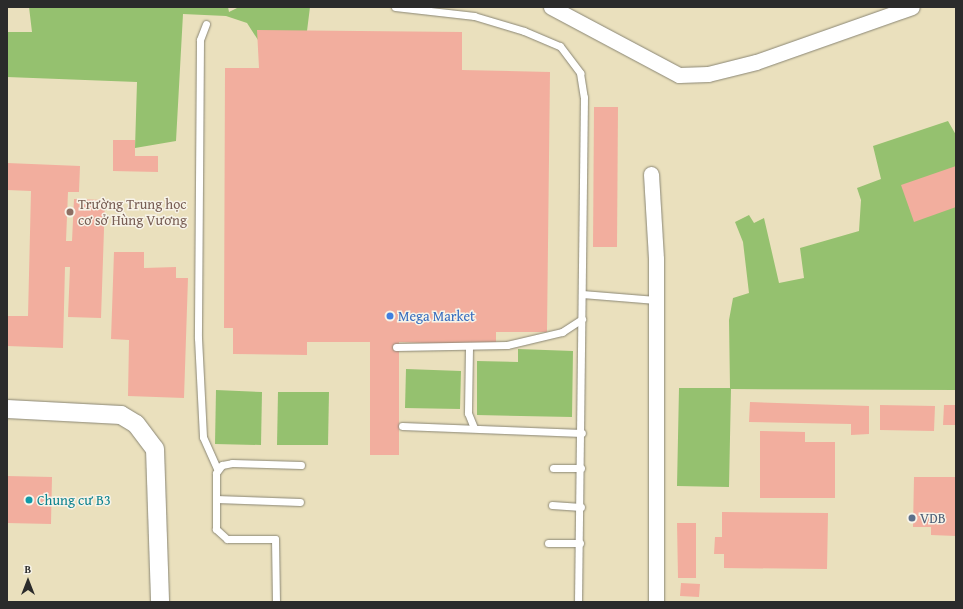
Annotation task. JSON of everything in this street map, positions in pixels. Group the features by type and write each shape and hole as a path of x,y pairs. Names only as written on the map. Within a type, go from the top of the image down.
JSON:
{"street":[{"path":"551,7 679,75 708,74 756,62 902,8"},
{"path":"651,174 656,300 656,602"},
{"path":"7,409 121,415 136,424 155,449 160,602"}],"lane":[{"path":"395,7 474,16 524,31 560,46 580,73 584,97 582,433 578,602"},
{"path":"206,24 200,40 198,338 203,437 217,469 216,529 227,539 275,539 276,602"},
{"path":"582,294 656,300"},
{"path":"396,347 469,348 507,345 562,332 582,319"},
{"path":"469,348 468,413 474,428"},
{"path":"402,426 582,433"},
{"path":"217,469 232,463 300,465"},
{"path":"553,468 581,468"},
{"path":"216,498 300,502"},
{"path":"552,505 580,507"},
{"path":"548,543 580,543"}],"green space":[{"path":"29,7 228,7 229,12 239,7 310,7 307,31 258,40 247,23 226,16 183,14 176,141 135,148 137,82 7,77 7,32 32,32"},
{"path":"948,121 956,135 956,390 731,389 729,487 677,486 679,388 730,388 729,320 733,298 749,293 743,242 735,222 749,215 754,223 764,218 779,283 804,278 800,248 859,231 861,200 857,188 881,179 873,146"},
{"path":"518,349 573,351 572,417 477,415 477,361 518,362"},
{"path":"406,369 461,371 460,409 405,408"},
{"path":"216,390 262,392 261,445 215,444"},
{"path":"278,392 329,392 328,445 277,445"}],"building":[{"path":"257,30 462,32 462,70 550,72 547,332 496,332 496,346 399,342 399,455 370,455 370,342 307,342 307,355 233,354 233,328 224,328 225,68 259,68"},
{"path":"594,107 618,107 617,247 593,247"},
{"path":"113,140 135,140 135,156 158,156 158,172 113,171"},
{"path":"7,163 80,166 79,192 68,192 66,241 72,241 74,199 105,200 101,318 68,317 70,267 65,267 63,348 7,346 7,316 28,316 31,191 7,190"},
{"path":"956,166 956,207 914,222 901,185"},
{"path":"114,252 144,252 144,268 176,267 176,278 188,278 184,398 128,396 129,340 111,339"},
{"path":"750,402 869,406 869,434 851,435 851,424 749,422"},
{"path":"880,405 935,406 934,431 880,430"},
{"path":"944,405 956,405 956,425 943,425"},
{"path":"760,431 805,432 805,442 835,442 835,498 760,498"},
{"name":"Chung cư B3","path":"7,476 52,477 51,524 7,523"},
{"path":"914,477 956,477 956,536 931,535 931,527 913,527"},
{"path":"722,512 828,513 827,569 724,568 724,554 714,554 715,537 722,537"},
{"path":"677,523 696,523 696,578 678,578"},
{"path":"681,583 700,584 699,597 680,596"}],"place":[{"name":"Trường Trung học cơ sở Hùng Vương","path":"70,212"},
{"name":"Mega Market","path":"390,316"},
{"name":"Chung cư B3","path":"29,500"},
{"name":"VDB","path":"912,518"}]}
